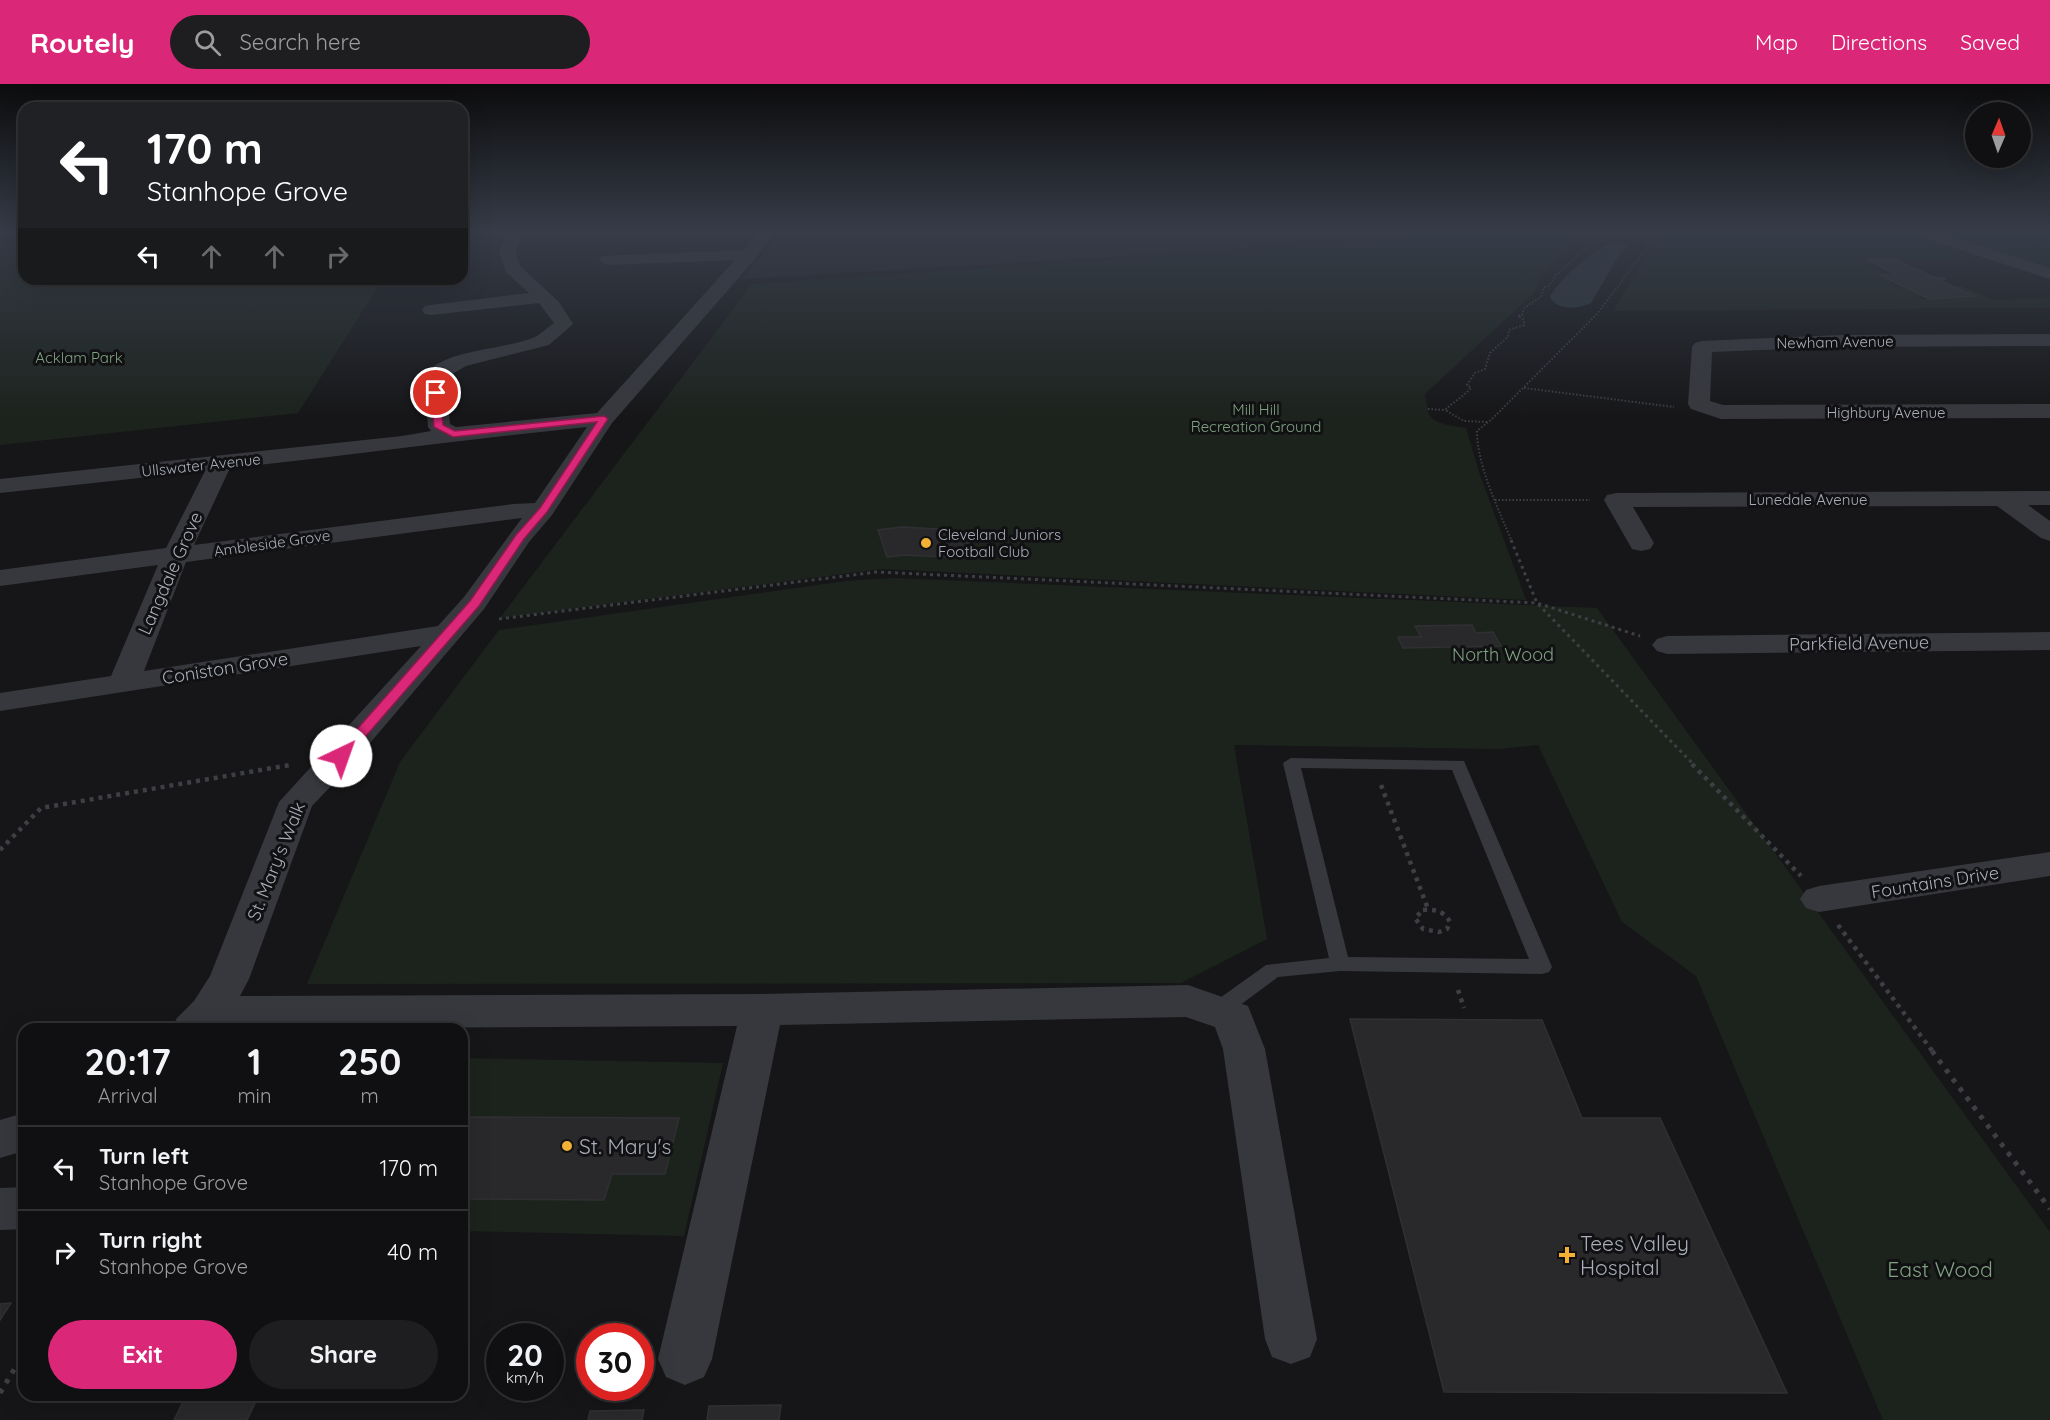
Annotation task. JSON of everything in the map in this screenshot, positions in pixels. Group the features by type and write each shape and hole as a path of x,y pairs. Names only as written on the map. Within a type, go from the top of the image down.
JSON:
{"street":[{"path":"453,434 439,427 434,376 459,362 542,341 564,324 541,294"},
{"name":"St. Mary's Walk","path":"200,1020 229,980 296,802 341,756 474,603 520,537 543,510 604,419 712,294"},
{"path":"431,310 544,297"},
{"name":"Newham Avenue","path":"1721,412 1699,405 1702,347 1840,341 2050,340"},
{"name":"Highbury Avenue","path":"1721,412 2050,411"},
{"name":"Ullswater Avenue","path":"0,486 604,419"},
{"name":"Langdale Grove","path":"123,684 175,556 221,463"},
{"path":"2002,498 2050,533"},
{"name":"Lunedale Avenue","path":"1616,500 2050,498"},
{"path":"1616,500 1641,543"},
{"name":"Ambleside Grove","path":"0,578 513,511 543,510"},
{"name":"Coniston Grove","path":"0,702 449,633"},
{"name":"Parkfield Avenue","path":"1668,645 2050,641"},
{"name":"Fountains Drive","path":"1819,899 2050,864"},
{"path":"200,1020 1188,1001 1233,1017 1244,1049 1291,1338"},
{"path":"685,1359 762,1010"},
{"path":"0,1139 18,1134"},
{"path":"0,1209 18,1208"}],"lane":[{"path":"1218,1011 1273,970 1340,964 1542,967 1458,765 1292,763 1340,964"}],"path":[{"path":"1445,410 1452,402 1461,399 1470,388 1467,384 1474,378 1474,372 1485,369 1490,353 1508,337 1509,330 1524,325 1524,320 1518,316 1522,315 1524,308 1542,294"},
{"path":"1612,294 1597,314 1477,431 1477,444 1495,500 1537,603 1805,880 2050,1209"},
{"path":"1523,388 1676,407"},
{"path":"1428,409 1445,410 1450,416 1480,428"},
{"path":"1463,421 1488,422"},
{"path":"1495,500 1616,500"},
{"path":"449,633 498,619 877,572 1537,603 1668,645"},
{"path":"0,850 41,808 341,756"},
{"path":"1380,782 1428,909"},
{"path":"1428,909 1440,912 1448,918 1450,922 1447,929 1433,932 1419,926 1416,914 1428,909"},
{"path":"0,1393 18,1363"}],"green space":[{"name":"Acklam Park","path":"0,294 373,294 298,413 0,445"},
{"name":"Mill Hill Recreation Ground","path":"744,294 1532,294 1425,394 1428,412 1435,421 1466,428 1479,472 1526,600 882,569 500,618"},
{"path":"1623,294 1918,294 1922,296 1919,297 1922,299 1981,294 1994,300 2050,298 2050,308 1613,311"},
{"path":"893,578 1597,608 2050,1232 2050,1420 1883,1420 1696,976 1622,922 1538,745 1500,749 1234,745 1267,939 1181,983 307,984 400,762 499,630 846,581"},
{"path":"468,1058 723,1063 684,1236 468,1231"}],"shaded area":[{"path":"1596,294 1591,303 1580,307 1562,306 1553,301 1550,296"}],"building":[{"path":"1919,294 1975,296 1929,299"},
{"name":"Cleveland Juniors Football Club","path":"902,527 975,531 964,558 905,555 887,557 878,530"},
{"path":"1472,625 1476,633 1493,632 1501,646 1403,648 1398,637 1421,637 1415,626"},
{"name":"Tees Valley Hospital","path":"1350,1019 1542,1020 1582,1118 1660,1118 1787,1393 1444,1392"},
{"name":"St. Mary's","path":"468,1117 679,1118 665,1174 612,1174 604,1200 468,1199"},
{"path":"11,1303 0,1320 0,1304"},
{"path":"184,1401 256,1401 247,1420 174,1420"},
{"path":"781,1405 779,1420 707,1420 709,1406"},
{"path":"644,1410 642,1420 588,1420 590,1411"}],"place":[{"name":"Cleveland Juniors Football Club","path":"926,543"},
{"name":"St. Mary's","path":"567,1146"},
{"name":"Tees Valley Hospital","path":"1567,1255"}],"route":[{"path":"341,756 474,603 520,537 543,510 604,419 453,434 439,427 436,393"}],"park label":[{"name":"North Wood","path":"1503,654"},
{"name":"East Wood","path":"1940,1269"}]}
